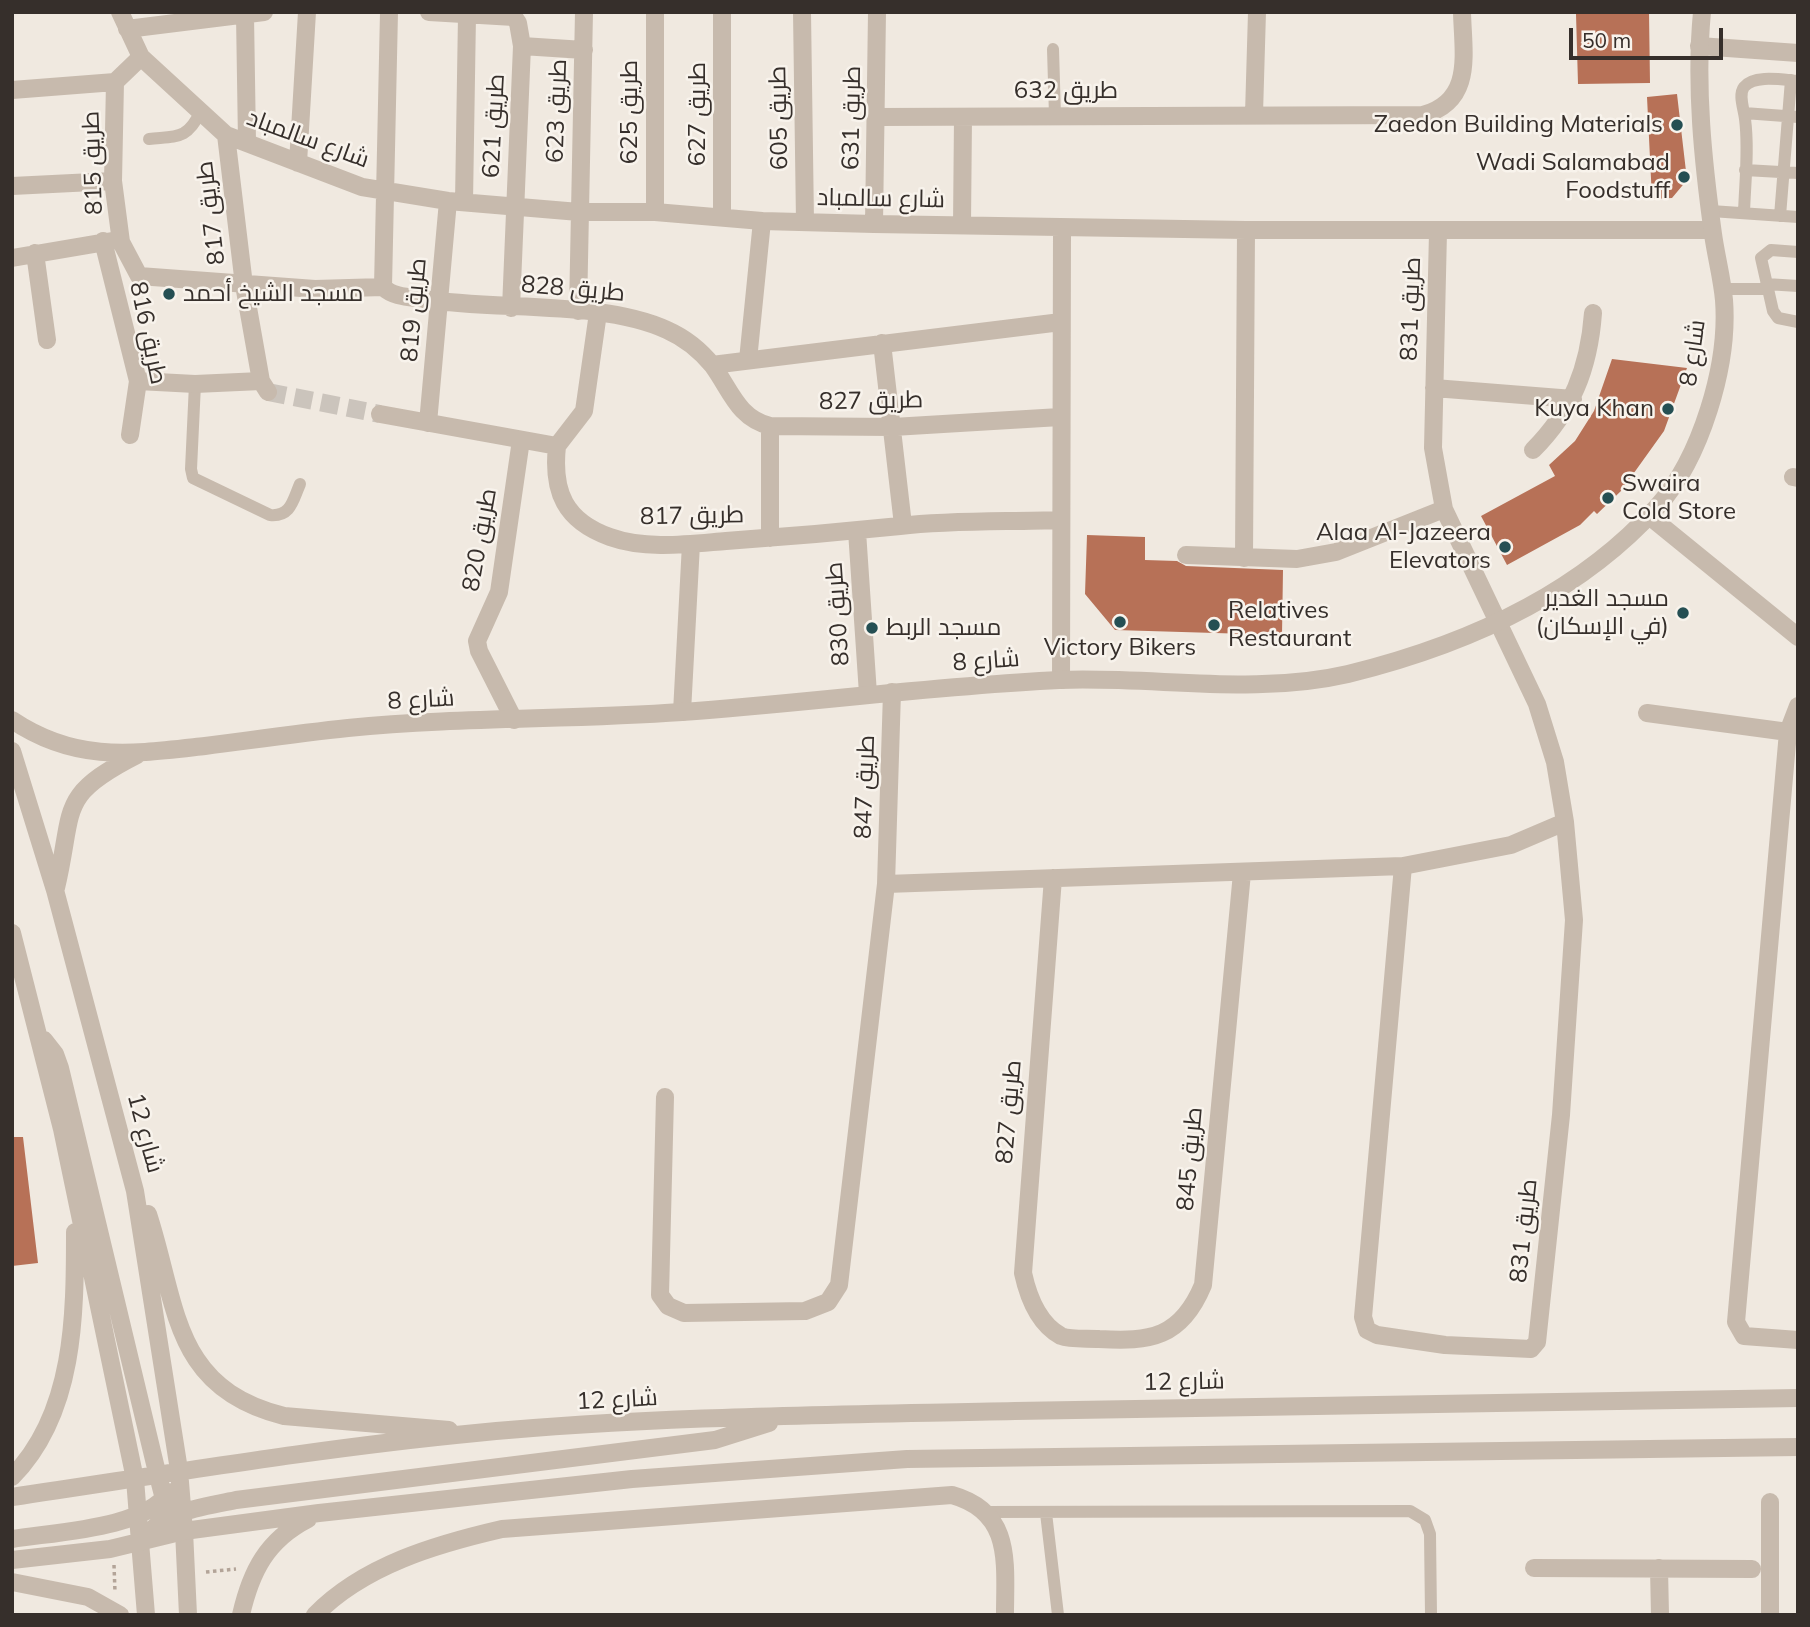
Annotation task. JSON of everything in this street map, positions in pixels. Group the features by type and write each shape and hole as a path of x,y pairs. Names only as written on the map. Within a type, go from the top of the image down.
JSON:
{"street":[{"name":"شارع سالمباد","path":"120,12 141,57 226,135 362,187 456,201 579,212 655,212 722,216 762,222 1438,232 1712,230"},
{"path":"127,29 264,12"},
{"path":"298,163 307,12"},
{"path":"12,258 103,241 121,242 142,278 315,289 383,287 389,12"},
{"path":"429,12 467,15"},
{"name":"طريق 623","path":"579,212 584,12"},
{"name":"طريق 625","path":"655,12 655,212"},
{"name":"طريق 627","path":"722,12 722,216"},
{"name":"طريق 605","path":"802,12 805,222"},
{"name":"طريق 631","path":"874,224 878,117 877,12"},
{"path":"1254,114 1257,12"},
{"name":"طريق 632","path":"878,117 1409,115 1437,111 1450,104 1462,75 1462,12"},
{"name":"شارع 8","path":"12,720 56,744 101,754 140,754 352,728 682,712 868,694 1061,680 1303,681 1345,674 1400,658 1499,622 1580,577 1660,505 1688,459 1711,402 1723,351 1722,289 1712,230 1699,46 1702,12"},
{"path":"245,15 247,142"},
{"name":"طريق 621","path":"467,15 514,17 518,23 522,46 514,208"},
{"name":"طريق 819","path":"428,423 441,302 456,201 467,15"},
{"name":"طريق 621","path":"522,46 584,50"},
{"path":"1699,46 1798,53"},
{"path":"12,90 115,82 141,57"},
{"name":"طريق 815","path":"115,82 113,181 121,242"},
{"path":"962,225 963,117"},
{"name":"طريق 817","path":"195,384 265,387 244,285 226,135"},
{"path":"12,186 113,181"},
{"path":"511,308 514,208"},
{"path":"578,311 579,212"},
{"path":"748,360 762,222"},
{"path":"1061,680 1062,228"},
{"path":"1244,558 1246,230"},
{"name":"طريق 831","path":"1403,866 1363,1317 1367,1330 1377,1335 1445,1345 1531,1349 1537,1342 1562,1101 1574,920 1565,822 1555,762 1537,704 1444,509 1433,448 1438,232"},
{"name":"طريق 816","path":"103,241 138,381 130,435"},
{"path":"35,253 47,340"},
{"name":"طريق 828","path":"383,287 390,294 441,302 598,313 666,329 691,343 712,365"},
{"path":"380,414 557,446 584,411 598,313"},
{"path":"1533,450 1548,435 1573,398 1591,343 1593,313"},
{"path":"712,365 1061,322"},
{"path":"882,343 903,526"},
{"name":"طريق 827","path":"712,365 744,414 754,422 770,426 893,428 1060,417"},
{"path":"138,381 195,384"},
{"name":"طريق 831","path":"1434,388 1573,398"},
{"path":"770,426 771,538"},
{"name":"طريق 820","path":"514,720 479,651 477,641 499,592 521,440"},
{"name":"طريق 817","path":"557,446 554,470 558,492 570,511 588,526 610,537 634,543 691,544 903,526 1060,520"},
{"path":"1186,555 1297,559 1336,552 1444,509"},
{"path":"1648,515 1798,638"},
{"name":"طريق 830","path":"857,531 868,694"},
{"path":"682,712 691,544"},
{"name":"طريق 847","path":"665,1097 660,1295 668,1306 684,1313 805,1311 828,1302 839,1285 886,884 892,692"},
{"path":"1798,706 1788,732 1736,1322 1738,1331 1744,1336 1798,1340"},
{"path":"1647,713 1788,732"},
{"name":"شارع 12","path":"12,751 55,890 135,1191 179,1470 477,1433 794,1415 1316,1404 1798,1398"},
{"name":"شارع 8","path":"55,890 69,812 81,790 94,778 140,754"},
{"path":"886,884 1403,866 1511,845 1565,822"},
{"name":"طريق 845","path":"1063,1337 1136,1341 1152,1338 1179,1322 1189,1312 1203,1286 1242,873"},
{"name":"طريق 827","path":"1053,878 1022,1257 1023,1273 1032,1304 1051,1328 1063,1337"},
{"path":"12,933 62,1129 135,1479 146,1615"},
{"path":"38,1035 55,1055 60,1068 158,1474 184,1531 188,1615"},
{"path":"12,1477 38,1444 62,1389 75,1269 71,1179"},
{"path":"135,1191 148,1215 179,1328 201,1368 217,1385 260,1410 284,1416 477,1433"},
{"path":"12,1539 116,1522 173,1508 715,1440 794,1415"},
{"path":"12,1560 110,1549 184,1531 319,1513 632,1479 906,1459 1798,1447"},
{"path":"12,1497 179,1470 173,1508 140,1542"},
{"path":"327,1611 367,1577 410,1556 455,1540 502,1529 952,1495 969,1500 986,1512 1003,1539 1005,1615"},
{"path":"1770,1502 1770,1615"},
{"path":"241,1615 256,1567 278,1538 319,1513"},
{"path":"1534,1568 1752,1569"},
{"path":"1659,1568 1660,1615"},
{"path":"12,1582 88,1597 116,1611"}],"lane":[{"path":"1053,49 1055,116"},
{"path":"1744,213 1744,113 1741,96 1746,85 1762,80 1794,81 1793,117 1783,172 1780,216"},
{"path":"149,139 181,136 194,126 201,111"},
{"path":"1744,113 1793,117"},
{"path":"1745,170 1798,173"},
{"path":"1711,211 1798,217"},
{"path":"1798,252 1765,252 1760,258 1773,312 1778,318 1798,322"},
{"path":"1722,289 1798,286"},
{"name":"طريق 816","path":"195,384 191,474 197,482 278,516 290,509 300,484"},
{"path":"986,1512 1410,1511 1425,1520 1430,1534 1431,1615"},
{"path":"1046,1513 1058,1615"}],"path":[{"path":"110,1549 116,1588 116,1611"},
{"path":"186,1574 256,1567"}],"building":[{"path":"1649,12 1650,83 1578,84 1576,14"},
{"path":"1677,94 1687,180 1672,198 1652,199 1647,97"},
{"path":"1612,359 1687,368 1664,431 1621,491 1597,514 1594,511 1580,525 1507,565 1481,516 1555,476 1549,465 1575,441 1594,411"},
{"path":"1087,535 1145,537 1145,560 1177,561 1186,566 1283,570 1282,635 1115,630 1085,594"},
{"path":"12,1137 23,1137 38,1263 12,1266"}],"tunnel":[{"path":"268,392 380,414"}],"place":[{"name":"Zaedon Building Materials","path":"1677,125"},
{"name":"Wadi Salamabad Foodstuff","path":"1684,177"},
{"name":"مسجد الشيخ أحمد","path":"169,294"},
{"name":"Kuya Khan","path":"1668,409"},
{"name":"Swaira Cold Store","path":"1608,498"},
{"name":"Alaa Al-Jazeera Elevators","path":"1505,547"},
{"name":"مسجد الغدير (في الإسكان)","path":"1683,613"},
{"name":"Victory Bikers","path":"1120,622"},
{"name":"Relatives Restaurant","path":"1214,625"},
{"name":"مسجد الربط","path":"872,628"}]}
